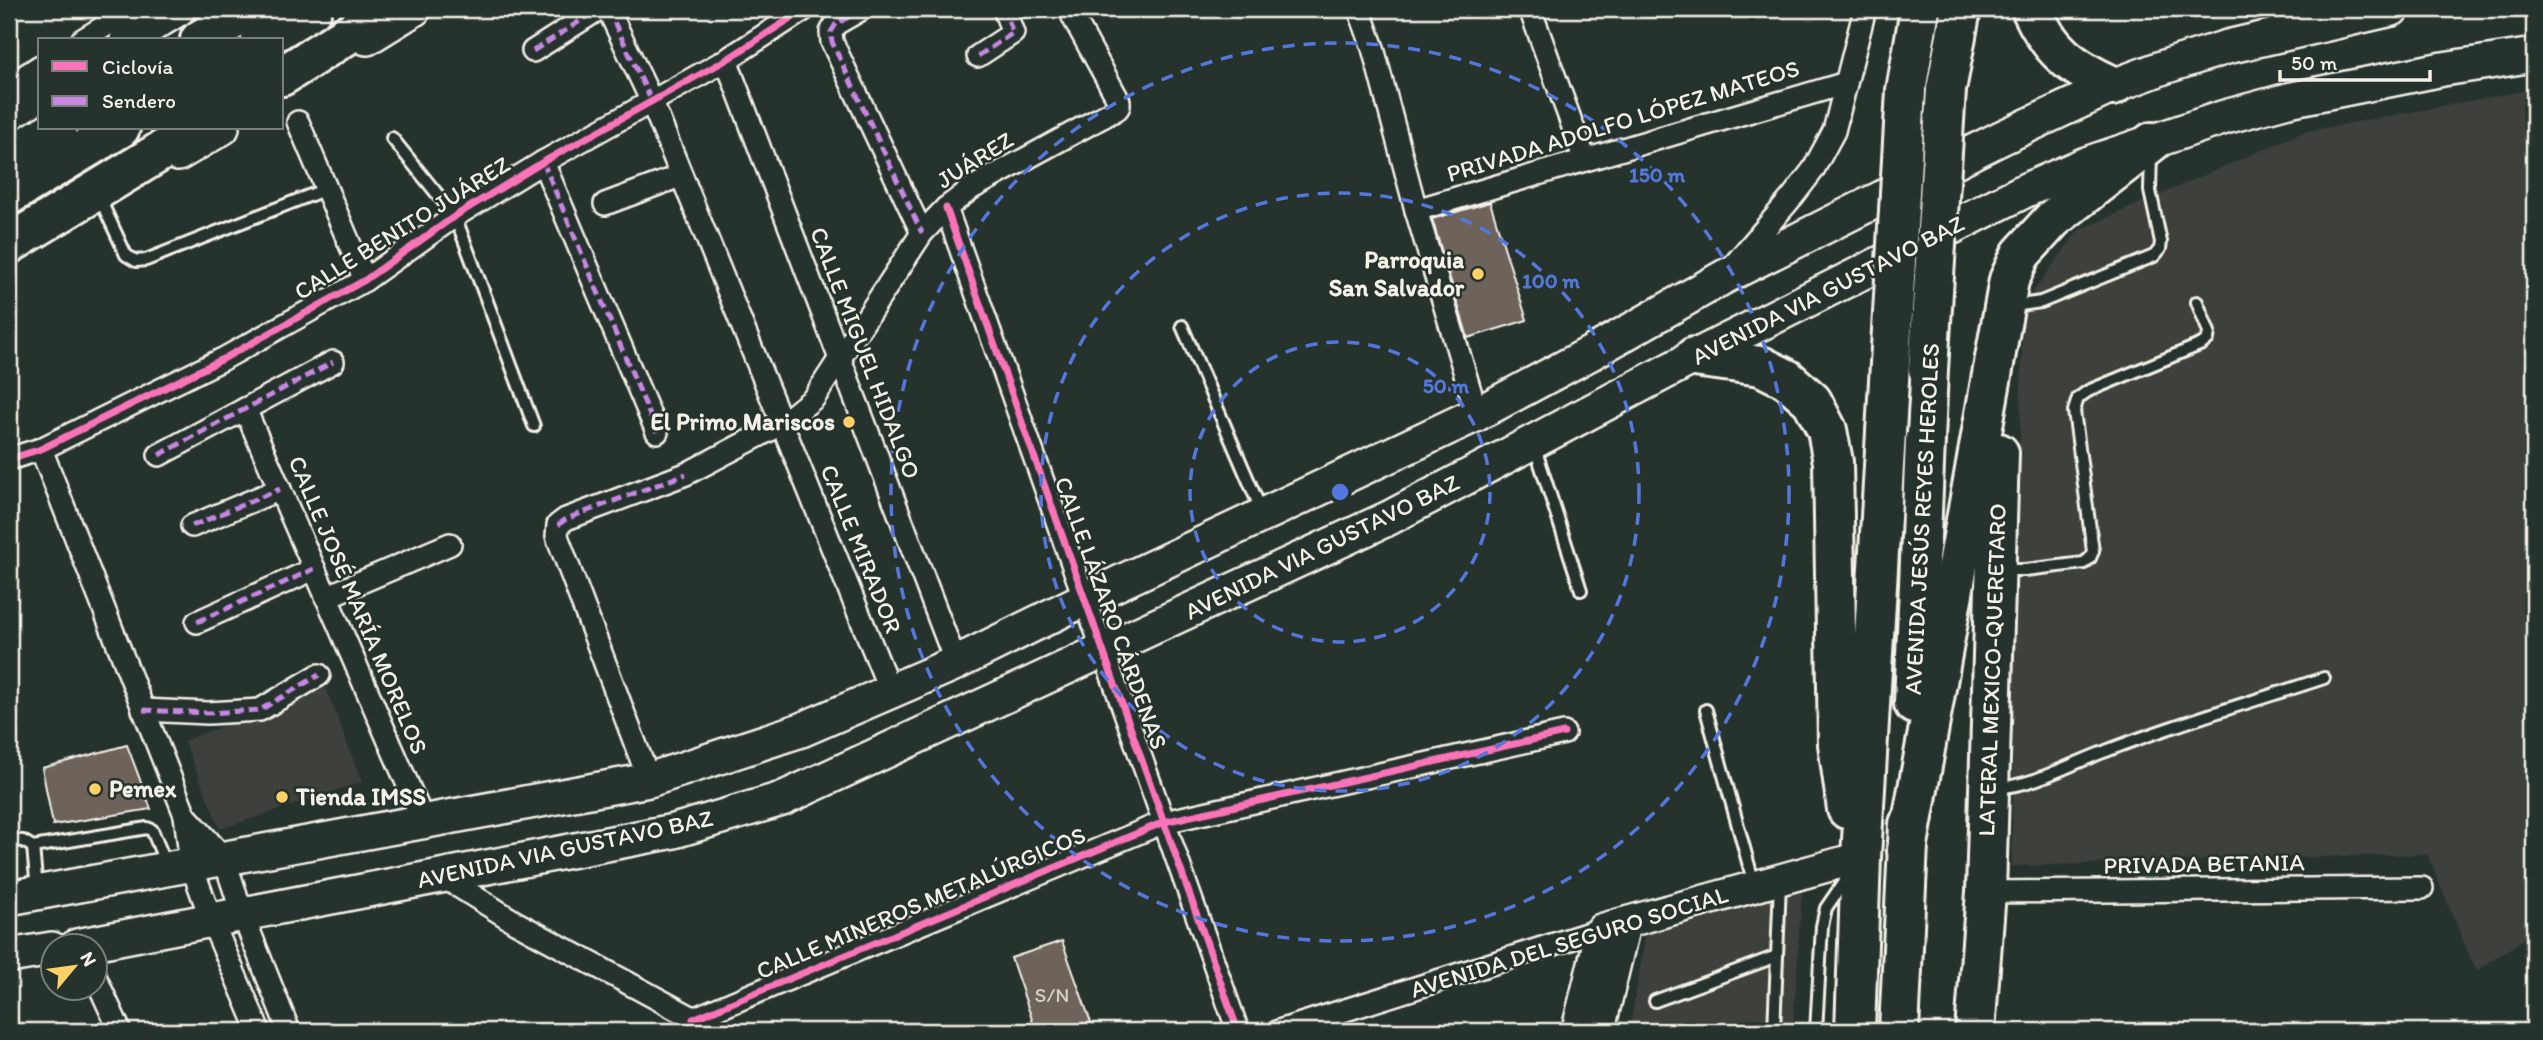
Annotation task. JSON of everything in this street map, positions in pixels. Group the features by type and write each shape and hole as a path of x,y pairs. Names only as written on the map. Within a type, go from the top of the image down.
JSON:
{"highway":[{"path":"203,38 251,9"},
{"path":"264,38 312,9"},
{"path":"284,75 388,9"},
{"name":"AVENIDA JESÚS REYES HEROLES","path":"1855,1031 1861,857 1906,91 1920,9"},
{"name":"AVENIDA JESÚS REYES HEROLES","path":"1899,1031 1928,369 1946,90 1961,9"},
{"path":"2031,9 2056,50 2081,72 2113,86"},
{"path":"9,157 54,130"},
{"path":"9,195 117,130"},
{"path":"9,244 196,130"},
{"path":"1908,850 2009,280 2021,254 2053,219 2151,142"},
{"name":"LATERAL MEXICO-QUERETARO","path":"1975,1031 1986,892 2003,307"},
{"path":"1694,357 1761,366 1787,379 1812,401 1827,430 1833,462 1838,744 1845,802 1861,857"}],"main road":[{"path":"130,38 178,9"},
{"path":"284,91 414,9"},
{"name":"AVENIDA VIA GUSTAVO BAZ","path":"23,895 649,780 801,730 956,663 1085,599 1477,414 1724,277 2001,138 2113,86 2227,47 2384,10"},
{"name":"AVENIDA VIA GUSTAVO BAZ","path":"108,939 674,831 782,799 1390,518 1694,357 2025,190 2086,164 2225,117 2288,100 2444,69 2534,55"},
{"path":"9,113 38,95"},
{"path":"9,257 219,130"},
{"path":"9,956 38,951"}],"street":[{"path":"85,38 133,9"},
{"path":"533,51 598,9"},
{"name":"CALLE MIRADOR","path":"608,9 651,100 891,693"},
{"name":"CALLE BENITO JUÁREZ","path":"9,459 41,449 223,359 365,280 456,216 543,162 726,60 779,16 805,9"},
{"path":"862,9 836,24 831,32 832,42 922,233"},
{"path":"978,57 1013,33 1004,9"},
{"path":"1359,9 1373,48 1416,210 1477,414"},
{"path":"1530,9 1585,160"},
{"path":"1724,277 1813,170 1834,131 1861,11"},
{"name":"JUÁREZ","path":"649,780 557,536 558,525 566,519 686,474 783,424 814,398 922,233 946,208 972,188 1119,106 1073,17"},
{"name":"CALLE MIGUEL HIDALGO","path":"726,60 956,663"},
{"path":"9,86 38,67"},
{"name":"PRIVADA ADOLFO LÓPEZ MATEOS","path":"1416,210 1846,83"},
{"path":"298,122 365,280"},
{"path":"543,162 657,432"},
{"path":"605,204 680,176"},
{"name":"CALLE LÁZARO CÁRDENAS","path":"946,208 1238,1031"},
{"path":"159,455 333,362"},
{"name":"CALLE JOSÉ MARÍA MORELOS","path":"245,408 424,822"},
{"path":"41,449 185,815 224,858 227,916 259,1031"},
{"path":"192,526 280,489"},
{"path":"326,597 450,544"},
{"path":"197,622 314,569"},
{"path":"143,710 208,713 260,710 319,675"},
{"name":"CALLE MINEROS METALÚRGICOS","path":"693,1019 1164,822 1564,733"},
{"path":"185,815 180,866 227,916 289,1031"},
{"name":"AVENIDA DEL SEGURO SOCIAL","path":"1280,1031 1613,926 1861,857"},
{"path":"442,876 515,922 717,1031"},
{"name":"PRIVADA BETANIA","path":"1986,892 2422,888"},
{"path":"1577,1031 1613,926"},
{"path":"1599,1031 1613,926"},
{"path":"107,1002 120,1031"}],"lane":[{"path":"392,138 456,216 534,426"},
{"path":"2003,307 2042,302 2154,256 2160,249 2161,242 2150,191 2151,142"},
{"path":"101,201 126,255 136,261 146,261 326,189"},
{"path":"1995,570 2025,570 2084,563 2090,558 2092,551 2074,411 2078,398 2088,391 2202,344 2208,339 2208,332 2197,302"},
{"path":"1182,326 1263,514"},
{"path":"1534,443 1581,590"},
{"path":"1989,789 2009,788 2035,780 2106,750 2324,678"},
{"path":"1706,710 1767,883 1777,956 1774,1031"},
{"path":"9,840 23,841 33,847 147,828 152,830 180,866"},
{"path":"23,895 33,847"},
{"path":"1816,1031 1826,908 1861,857"},
{"path":"1655,1001 1777,956"}],"shaded area":[{"path":"2534,89 2534,932 2476,971 2427,854 2012,866 2023,305 2079,230 2303,132"},
{"path":"325,686 362,782 220,829 184,741"},
{"path":"1802,889 1793,1031 1629,1031 1646,933"}],"building":[{"name":"Parroquia San Salvador","path":"1490,202 1527,320 1468,338 1432,219"},
{"name":"Pemex","path":"127,745 151,809 53,825 42,768"},
{"path":"1062,941 1094,1031 1036,1031 1011,958"}],"marked path":[{"path":"533,51 599,9"},
{"path":"608,9 651,100"},
{"path":"775,9 783,23"},
{"path":"862,9 836,24 831,32 832,42 922,233"},
{"path":"978,56 1013,33 1004,9"},
{"path":"543,162 657,432"},
{"path":"159,455 333,362"},
{"path":"558,525 566,519 686,474"},
{"path":"192,526 280,489"},
{"path":"197,622 314,569"},
{"path":"143,710 208,713 260,710 319,675"}],"cycle path":[{"path":"9,459 41,449 223,359 365,280 455,216 543,162 726,60 805,9"},
{"path":"946,208 1238,1031"},
{"path":"693,1019 1164,822 1564,733"}],"place":[{"name":"Parroquia San Salvador","path":"1478,274"},
{"name":"El Primo Mariscos","path":"849,422"},
{"name":"Pemex","path":"95,789"},
{"name":"Tienda IMSS","path":"282,797"}]}
